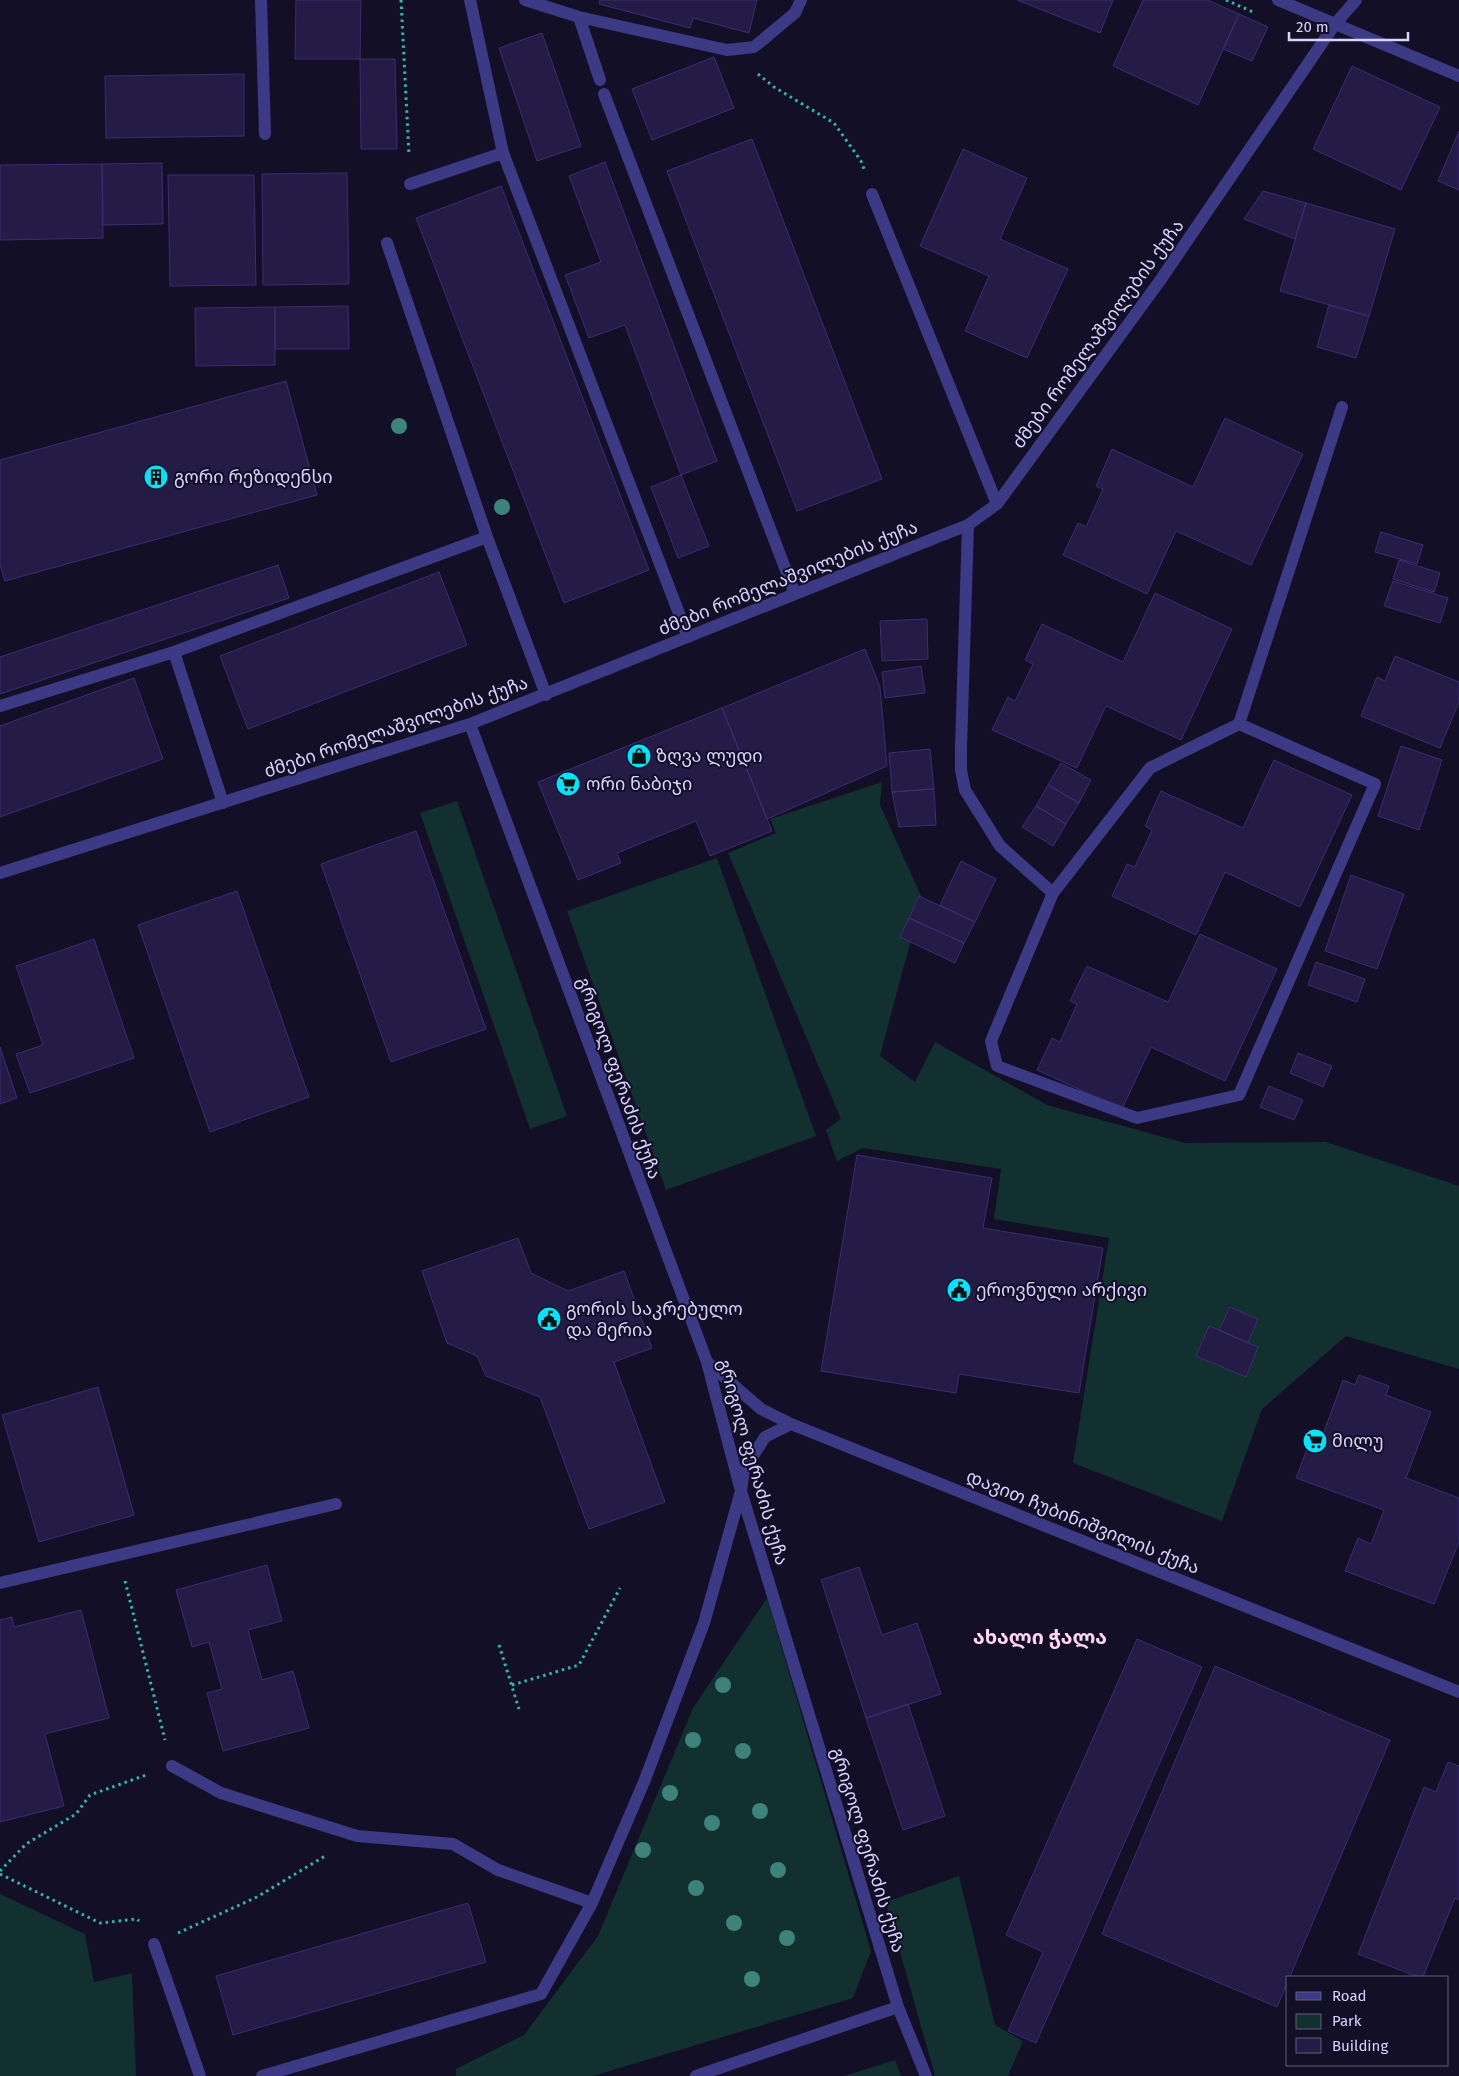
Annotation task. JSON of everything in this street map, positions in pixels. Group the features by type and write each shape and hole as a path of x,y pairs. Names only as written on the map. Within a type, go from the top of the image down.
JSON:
{"street":[{"path":"261,0 265,134"},
{"path":"470,0 503,153 688,637"},
{"path":"525,0 579,17 727,50 754,47 795,13 801,0"},
{"path":"1278,0 1459,76"},
{"name":"ძმები რომელაშვილების ქუჩა","path":"0,873 470,724 968,524 997,504 1158,282 1335,24 1356,0"},
{"path":"579,17 600,80"},
{"path":"604,94 795,594"},
{"path":"410,184 503,153"},
{"path":"872,194 997,504"},
{"path":"387,243 487,537 546,695"},
{"path":"1239,724 1375,784 1239,1095 1137,1118 997,1066 991,1041 1053,893 1150,768 1239,724 1342,406"},
{"path":"968,524 961,747 961,770 965,790 1000,846 1053,893"},
{"path":"0,706 174,652 487,537"},
{"path":"174,652 223,803"},
{"name":"გრიგოლ ფერაძის ქუჩა","path":"470,724 707,1362 741,1491 898,2007 926,2076"},
{"name":"დავით ჩუბინიშვილის ქუჩა","path":"707,1362 761,1409 791,1424 1459,1692"},
{"path":"262,2076 541,1994 592,1904 644,1782 704,1623 741,1491 744,1470 764,1438 791,1424"},
{"path":"0,1583 336,1504"},
{"path":"172,1766 220,1793 357,1836 453,1844 498,1870 592,1904"},
{"path":"154,1944 200,2076"},
{"path":"696,2076 898,2007"}],"path":[{"path":"401,0 410,184"},
{"path":"727,50 774,87 834,123 861,161 872,194"},
{"path":"118,1555 172,1766 90,1795 76,1814 26,1844 0,1873 100,1923 137,1919 154,1944 257,1897 357,1836"},
{"path":"512,1685 579,1665 620,1588"},
{"path":"499,1645 519,1709"}],"green space":[{"path":"882,782 880,805 922,898 880,1056 915,1082 935,1042 1047,1105 1185,1143 1326,1142 1459,1186 1459,1369 1346,1336 1262,1409 1222,1521 1073,1463 1109,1238 994,1219 1001,1169 863,1148 837,1161 826,1130 841,1119 728,853 776,833 770,819"},
{"path":"457,801 567,1116 530,1129 420,813"},
{"path":"717,858 816,1136 666,1190 567,911"},
{"path":"767,1598 871,1951 853,1998 593,2076 456,2076 456,2069 524,2035 598,1936 693,1708"},
{"path":"959,1876 995,2025 1023,2041 1008,2076 935,2076 886,1902"},
{"path":"0,1894 85,1934 94,1982 132,1973 136,2076 0,2076"},
{"path":"895,2060 901,2076 844,2076"}],"building":[{"path":"296,0 361,0 360,59 295,59"},
{"path":"600,0 757,0 749,33 693,18 690,28 599,4"},
{"path":"1017,0 1113,0 1100,33"},
{"path":"1143,0 1208,0 1239,14 1198,105 1113,66"},
{"path":"1239,14 1268,27 1252,61 1223,49"},
{"path":"542,33 581,146 537,161 499,48"},
{"path":"714,57 734,108 652,140 632,89"},
{"path":"360,59 395,59 397,149 361,149"},
{"path":"1352,66 1440,107 1401,190 1313,149"},
{"path":"244,74 244,136 106,138 105,76"},
{"path":"1459,131 1459,190 1438,181"},
{"path":"752,139 882,479 797,511 667,171"},
{"path":"963,149 1027,178 1000,239 1068,269 1027,358 965,331 989,276 920,246"},
{"path":"605,162 717,461 681,475 625,325 589,338 565,275 601,262 569,176"},
{"path":"162,163 163,224 103,225 102,164"},
{"path":"102,164 103,238 0,240 0,165"},
{"path":"347,173 349,284 263,285 262,174"},
{"path":"168,175 254,175 256,285 170,286"},
{"path":"501,186 649,570 564,603 416,218"},
{"path":"1263,191 1306,203 1295,239 1244,219"},
{"path":"1306,203 1395,229 1369,316 1280,291"},
{"path":"1329,305 1369,316 1356,358 1317,347"},
{"path":"348,306 349,349 275,349 275,307"},
{"path":"275,307 275,365 196,366 195,308"},
{"name":"გორი რეზიდენსი","path":"286,381 317,495 5,581 0,565 0,460"},
{"path":"1225,418 1303,454 1251,565 1176,531 1147,594 1063,555 1078,523 1086,527 1103,489 1096,486 1112,449 1193,487"},
{"path":"681,475 709,546 678,558 651,487"},
{"path":"1381,532 1423,545 1417,564 1375,552"},
{"path":"1399,560 1440,573 1434,592 1393,579"},
{"path":"278,565 289,598 0,694 0,657"},
{"path":"439,572 467,645 248,729 220,656"},
{"path":"1393,581 1448,598 1440,623 1384,606"},
{"path":"1155,593 1232,629 1181,740 1106,706 1077,768 992,730 1008,697 1015,701 1033,664 1025,660 1042,624 1123,662"},
{"path":"927,619 928,659 882,661 880,621"},
{"path":"865,649 880,687 887,766 767,819 722,708"},
{"path":"1395,656 1459,682 1459,702 1440,748 1361,716 1377,677 1385,681"},
{"path":"921,666 925,693 885,698 882,672"},
{"path":"134,678 163,759 0,817 0,726"},
{"path":"722,708 772,831 710,856 696,821 617,853 621,863 578,880 538,782"},
{"path":"1401,746 1442,760 1419,830 1378,816"},
{"path":"930,749 934,789 892,792 889,753"},
{"path":"1274,760 1352,795 1300,907 1225,872 1196,935 1112,896 1127,864 1135,867 1152,830 1145,826 1161,791 1243,828"},
{"path":"1061,763 1091,780 1079,803 1048,785"},
{"path":"1048,785 1079,803 1066,824 1036,806"},
{"path":"934,789 936,825 899,827 892,792"},
{"path":"1036,806 1066,824 1053,846 1022,827"},
{"path":"416,831 486,1029 391,1062 321,864"},
{"path":"961,861 996,879 975,922 940,905"},
{"path":"1351,875 1404,894 1377,969 1325,951"},
{"path":"237,891 309,1097 210,1132 138,925"},
{"path":"919,896 975,922 964,943 909,918"},
{"path":"909,918 964,943 955,963 900,937"},
{"path":"1200,934 1277,969 1225,1081 1151,1047 1122,1109 1037,1070 1052,1038 1060,1042 1077,1004 1070,1001 1087,966 1168,1002"},
{"path":"94,939 134,1058 30,1093 16,1054 43,1045 16,966"},
{"path":"1316,962 1365,979 1357,1002 1308,985"},
{"path":"0,1047 17,1098 0,1104"},
{"path":"1298,1053 1332,1066 1323,1087 1290,1073"},
{"path":"1269,1086 1303,1100 1294,1120 1260,1107"},
{"path":"857,1155 992,1178 983,1228 1103,1248 1079,1393 959,1374 956,1393 821,1371"},
{"path":"518,1238 531,1273 568,1291 624,1271 652,1348 614,1362 665,1502 589,1529 540,1397 486,1376 477,1356 447,1343 422,1271"},
{"path":"1230,1307 1258,1319 1248,1343 1219,1330"},
{"path":"1209,1326 1258,1347 1246,1377 1196,1356"},
{"path":"1359,1375 1389,1386 1386,1395 1431,1412 1406,1478 1459,1498 1459,1542 1434,1604 1345,1571 1358,1538 1371,1544 1384,1510 1296,1478 1310,1441 1319,1445 1343,1380 1355,1385"},
{"path":"98,1387 134,1515 39,1542 2,1415"},
{"path":"267,1565 282,1621 248,1630 262,1680 293,1671 309,1728 223,1751 207,1693 222,1689 209,1642 192,1647 176,1590"},
{"path":"859,1567 882,1635 917,1623 941,1694 866,1718 821,1580"},
{"path":"81,1610 109,1718 45,1734 64,1806 0,1822 0,1620 12,1617 14,1627"},
{"path":"1137,1639 1202,1667 1036,2043 1008,2031 1043,1952 1006,1935"},
{"path":"1215,1666 1390,1740 1290,1976 1286,1976 1286,1986 1277,2007 1102,1934"},
{"path":"908,1704 945,1816 903,1830 866,1718"},
{"path":"1448,1762 1459,1766 1459,1900 1455,1898 1423,1976 1415,1976 1358,1954 1424,1787 1436,1792"},
{"path":"468,1903 486,1962 233,2035 216,1976"}],"place":[{"name":"გორი რეზიდენსი","path":"156,477"},
{"name":"ზღვა ლუდი","path":"639,756"},
{"name":"ორი ნაბიჯი","path":"568,784"},
{"name":"ეროვნული არქივი","path":"959,1290"},
{"name":"გორის საკრებულო და მერია","path":"549,1319"},
{"name":"მილუ","path":"1315,1441"}],"district":[{"name":"ახალი ჭალა","path":"1040,1637"}]}
